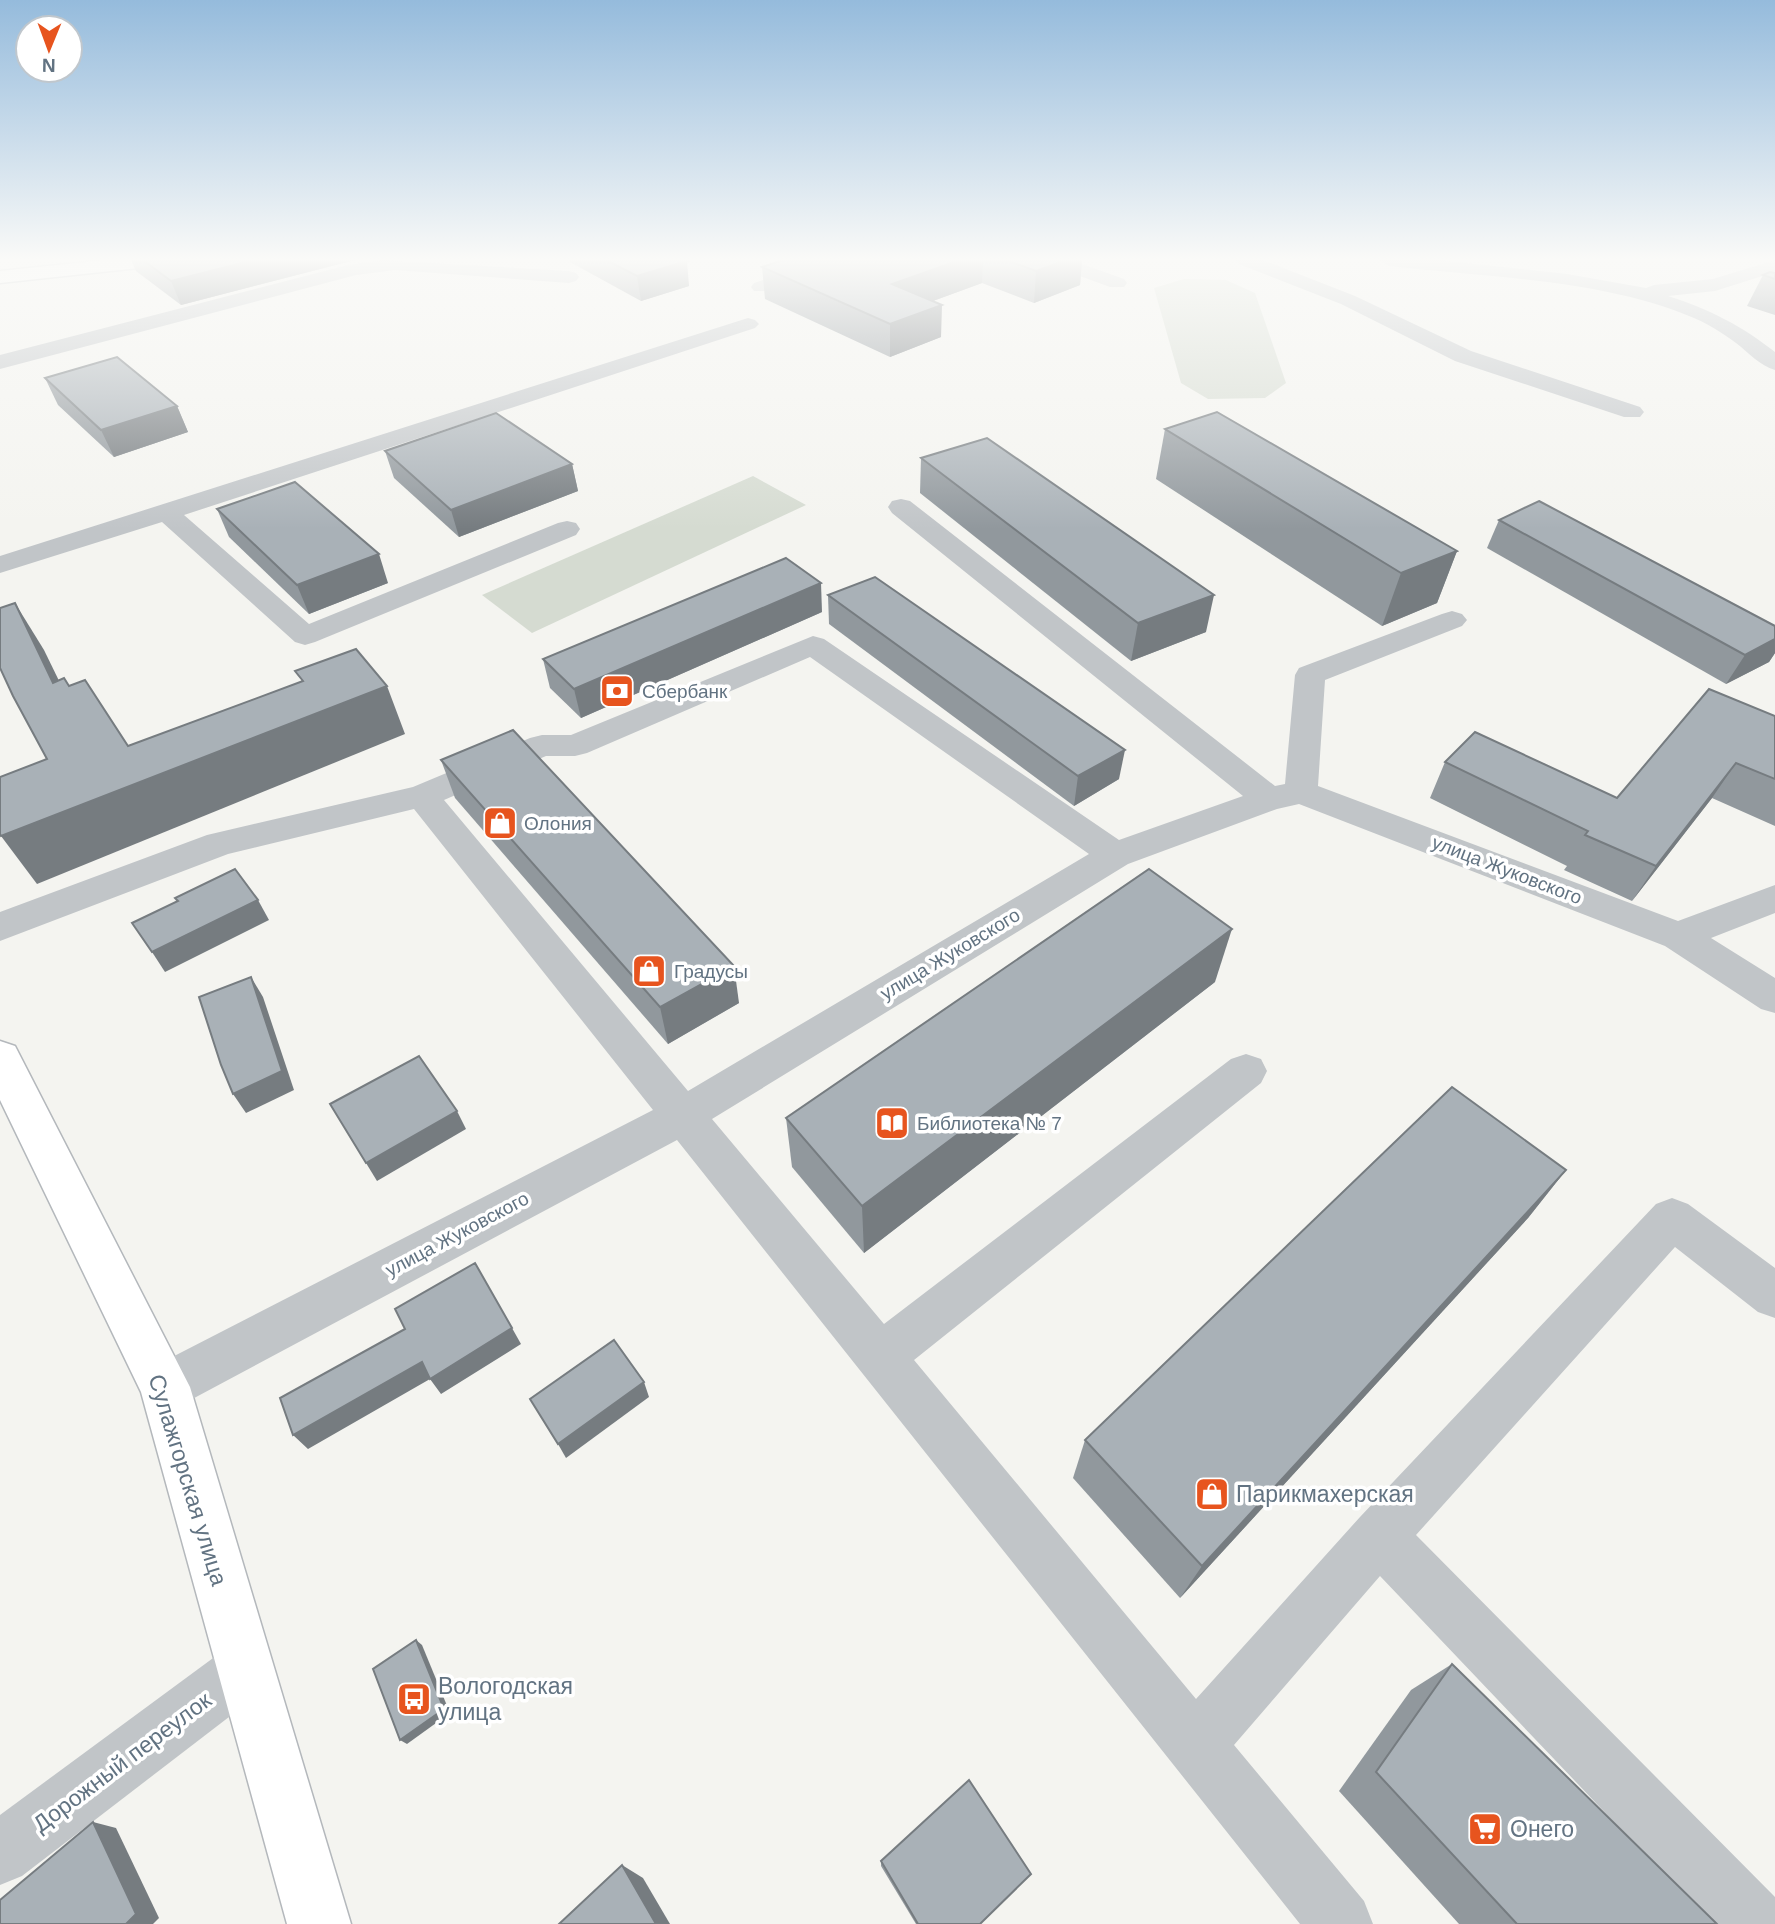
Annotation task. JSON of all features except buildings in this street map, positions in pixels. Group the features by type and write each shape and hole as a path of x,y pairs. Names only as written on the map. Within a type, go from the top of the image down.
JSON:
{"main road":[{"name":"Сулажгорская улица","path":"0,1060 165,1387 319,1924"}],"street":[{"path":"0,362 47,350"},
{"path":"0,565 668,350"},
{"path":"1449,350 1632,412"},
{"path":"1758,350 1775,363"},
{"path":"901,508 1285,795 1310,675 1452,621"},
{"path":"166,512 305,636 567,529"},
{"path":"0,926 219,844 422,796 542,745 575,746 813,645 1115,855"},
{"name":"улица Жуковского","path":"165,1387 681,1116 1115,855 1285,795 1678,936 1775,998"},
{"path":"422,796 1341,1924"},
{"path":"1678,936 1775,898"},
{"path":"880,1357 1246,1071"},
{"path":"1195,1745 1379,1536 1672,1218 1775,1296"},
{"path":"1379,1536 1756,1924"},
{"name":"Дорожный переулок","path":"0,1854 244,1670"}],"shaded area":[{"path":"1172,350 1275,350 1286,383 1265,398 1208,399 1181,383"},
{"path":"753,476 806,505 532,633 482,595"}],"place":[{"name":"Сбербанк","path":"617,691"},
{"name":"Олония","path":"500,823"},
{"name":"Градусы","path":"649,971"},
{"name":"Библиотека № 7","path":"892,1123"},
{"name":"Парикмахерская","path":"1212,1494"},
{"name":"Вологодская улица","path":"414,1699"},
{"name":"Онего","path":"1485,1829"}]}
